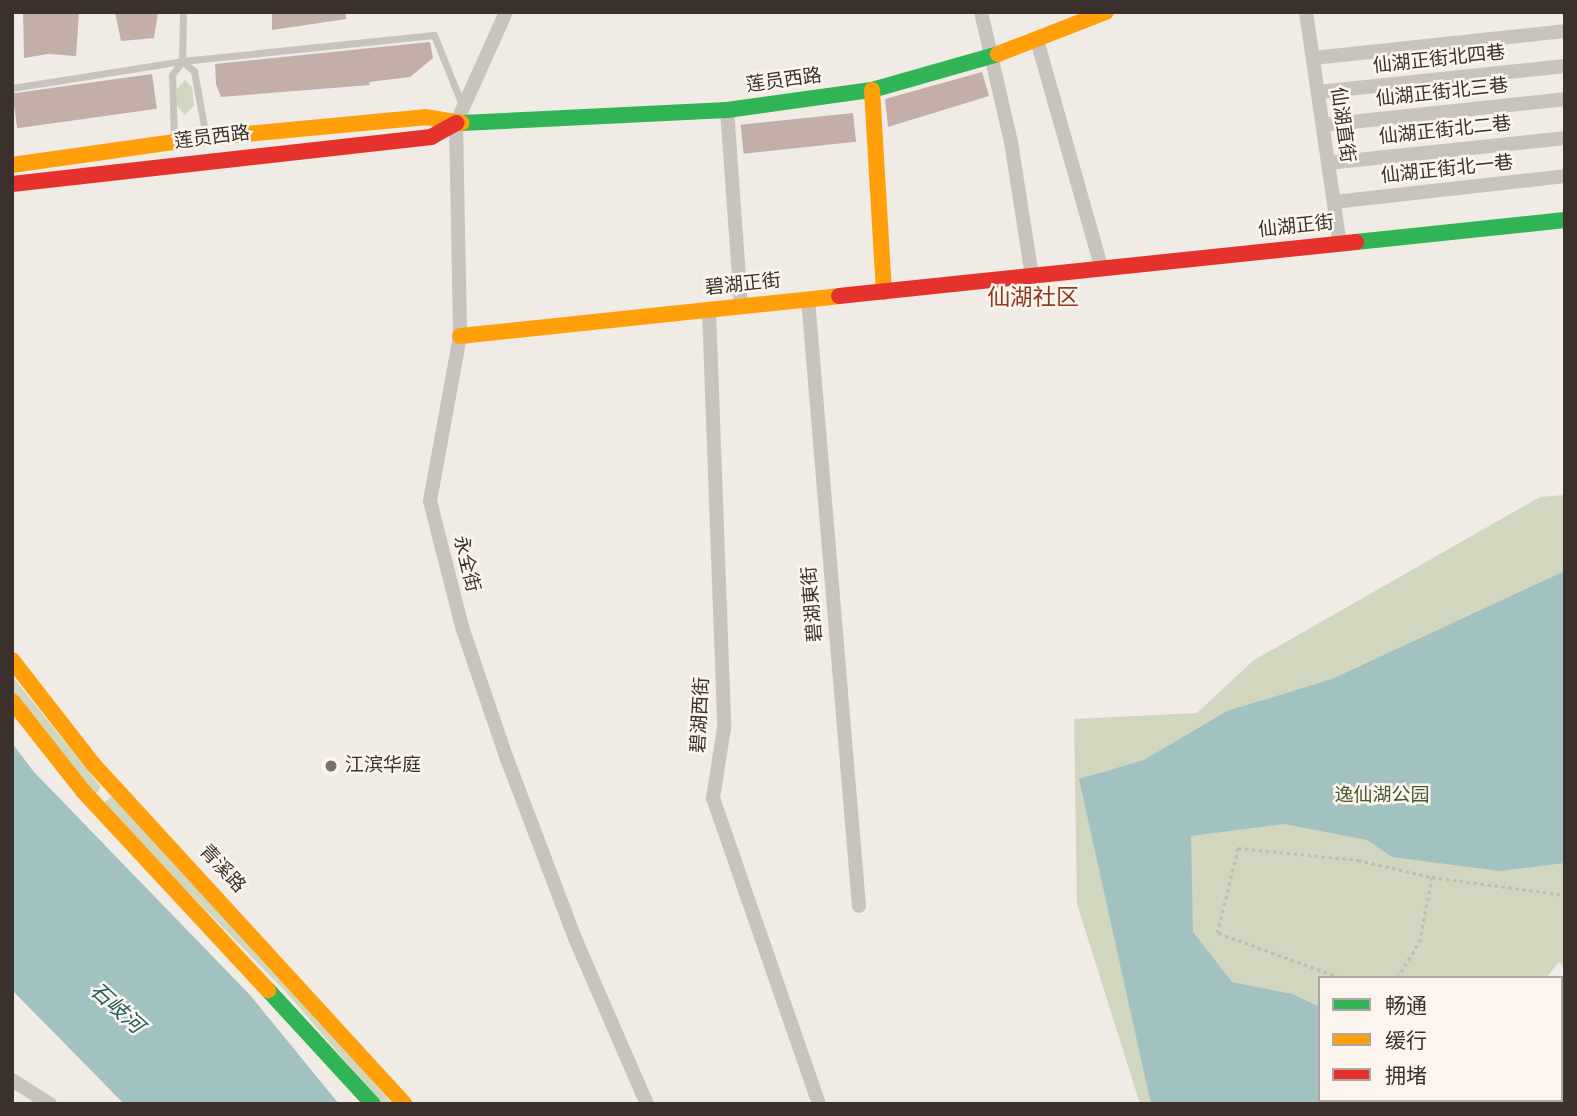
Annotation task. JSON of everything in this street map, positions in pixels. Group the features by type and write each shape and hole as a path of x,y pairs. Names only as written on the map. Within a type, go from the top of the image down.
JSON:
{"main road":[{"name":"莲员西路","path":"12,164 174,141 430,117 456,123 727,110 872,90 990,57 1106,12"},
{"path":"872,90 884,292"},
{"name":"莲员西路","path":"12,184 431,137 456,123"},
{"name":"仙湖正街","path":"1031,276 1565,220"},
{"name":"碧湖正街","path":"460,336 1031,276"},
{"name":"青溪路","path":"12,660 93,764 405,1104"},
{"path":"12,701 83,791 373,1104"}],"street":[{"name":"永全街","path":"506,12 456,123 460,336 430,501 462,627 507,759 577,943 647,1104"},
{"path":"981,12 1011,142 1031,276"},
{"name":"仙湖直街","path":"1306,12 1340,244"},
{"path":"1313,58 1565,31"},
{"path":"1037,40 1102,269"},
{"name":"仙湖正街北四巷","path":"1318,92 1565,66"},
{"name":"仙湖正街北三巷","path":"1323,125 1565,99"},
{"path":"727,110 741,307"},
{"name":"仙湖正街北二巷","path":"1328,163 1565,138"},
{"name":"仙湖正街北一巷","path":"1334,202 1565,176"},
{"name":"碧湖東街","path":"808,299 859,906"},
{"name":"碧湖西街","path":"709,310 724,727 713,798 819,1104"},
{"path":"12,1080 50,1104"}],"lane":[{"path":"174,141 172,75 182,61 183,12"},
{"path":"12,88 182,61 435,35 463,107"},
{"path":"182,61 194,71 206,138"}],"path":[{"path":"1335,976 1217,933 1238,848 1358,860 1432,877 1565,895"},
{"path":"1398,976 1419,942 1432,877"}],"green space":[{"path":"185,80 192,87 194,105 185,115 177,106 176,90"},
{"name":"逸仙湖公园","path":"1565,495 1565,968 1559,962 1548,976 1318,976 1318,1102 1399,1104 1140,1104 1077,904 1074,719 1197,713 1254,660 1540,497"},
{"path":"12,676 100,786 99,791 95,793 12,694"},
{"path":"112,796 392,1104 382,1104 286,992 102,804"}],"water":[{"path":"1565,571 1565,863 1500,871 1392,857 1367,840 1284,824 1191,836 1193,932 1232,982 1292,994 1318,1006 1318,1102 1378,1102 1151,1104 1079,779 1144,760 1227,711 1332,679"},
{"name":"石岐河","path":"12,743 34,772 250,995 339,1104 124,1104 12,990"}],"building":[{"path":"23,12 79,12 76,56 48,54 24,58"},
{"path":"115,12 158,12 154,38 121,41"},
{"path":"272,12 346,12 346,19 272,30"},
{"path":"430,42 433,58 410,77 369,82 370,85 221,97 216,84 215,64"},
{"path":"982,72 989,96 888,127 885,99"},
{"path":"152,74 157,109 17,128 12,94"},
{"path":"853,113 856,142 744,154 741,125"}],"traffic: fast":[{"path":"462,123 727,110 872,90 998,54"},
{"path":"1356,242 1565,220"},
{"path":"268,990 373,1104"}],"traffic: slow":[{"path":"998,54 1106,12"},
{"path":"872,90 884,292"},
{"path":"12,165 194,139 425,117 462,123"},
{"path":"460,336 839,296"},
{"path":"12,660 93,764 405,1104"},
{"path":"12,701 83,791 268,990"}],"traffic: jam":[{"path":"12,184 431,137 456,123"},
{"path":"839,296 1356,242"}],"place":[{"name":"江滨华庭","path":"331,766"}],"district":[{"name":"仙湖社区","path":"1033,298"}]}
